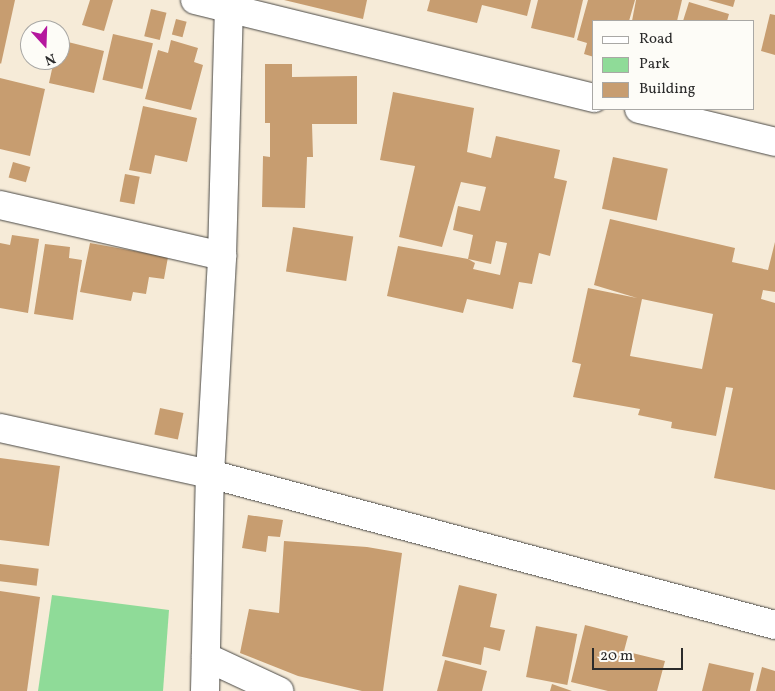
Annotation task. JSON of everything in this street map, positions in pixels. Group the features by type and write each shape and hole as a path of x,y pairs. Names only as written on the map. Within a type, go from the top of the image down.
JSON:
{"street":[{"path":"195,0 229,4 592,97"},
{"path":"205,691 210,474 222,256 229,4"},
{"path":"643,110 775,142"},
{"path":"0,205 222,256"},
{"path":"0,428 210,474 775,625"},
{"path":"206,657 279,691"}],"green space":[{"path":"52,595 169,610 163,691 38,691"}],"building":[{"path":"0,0 15,0 1,64 0,63"},
{"path":"90,0 113,0 104,31 82,25"},
{"path":"284,0 367,0 363,19"},
{"path":"430,0 531,0 527,16 482,5 477,23 427,11"},
{"path":"538,0 583,0 574,38 531,28"},
{"path":"588,0 635,0 629,20 592,20 592,56 584,54 587,43 577,40"},
{"path":"636,0 682,0 677,20 632,20"},
{"path":"708,0 735,0 733,7"},
{"path":"689,2 729,14 727,20 683,20"},
{"path":"151,9 167,13 160,40 144,36"},
{"path":"770,14 775,15 775,55 761,51"},
{"path":"176,19 187,22 182,37 172,34"},
{"path":"113,34 153,43 142,89 102,80"},
{"path":"171,40 198,48 194,62 203,65 191,110 145,99 158,50 168,53"},
{"path":"70,42 104,51 94,93 49,83 52,70 70,70"},
{"path":"265,64 292,64 292,77 357,76 357,124 312,124 313,157 307,157 305,208 262,207 263,156 270,157 270,123 265,123"},
{"path":"0,78 45,89 30,156 0,149"},
{"path":"393,92 474,108 467,152 491,158 496,136 560,150 554,178 567,181 550,256 539,253 532,284 519,282 513,309 467,299 463,313 387,296 398,246 468,259 473,235 453,230 458,206 480,211 486,187 461,182 442,247 399,237 415,166 380,160","holes":["496,241 507,243 500,275 473,269 475,263 468,259 491,264"]},
{"path":"143,106 197,118 187,162 155,155 151,174 129,170"},
{"path":"613,157 668,169 657,220 602,209"},
{"path":"13,162 30,167 26,182 9,177"},
{"path":"125,174 140,177 134,204 120,201"},
{"path":"610,219 735,248 732,262 768,270 775,242 775,292 763,290 761,299 775,303 775,490 714,478 733,388 726,387 716,436 671,428 672,422 638,415 640,409 573,397 581,364 572,362 588,288 637,298 594,285","holes":["642,299 713,314 702,369 630,356"]},
{"path":"293,227 353,237 346,281 286,271"},
{"path":"12,235 39,239 28,313 0,308 0,243 10,245"},
{"path":"90,243 168,257 164,279 149,277 146,294 133,292 131,301 80,292"},
{"path":"45,244 70,247 69,258 82,260 73,320 34,314"},
{"path":"160,408 183,413 178,439 154,434"},
{"path":"0,458 60,466 49,546 0,540"},
{"path":"248,515 283,520 280,537 268,536 266,552 242,548"},
{"path":"284,541 367,547 402,553 383,691 362,691 298,676 240,653 249,609 279,613"},
{"path":"0,564 39,569 37,586 0,581"},
{"path":"459,585 497,594 490,627 505,630 500,651 484,647 481,665 442,656"},
{"path":"0,591 40,597 27,691 0,691"},
{"path":"585,625 628,636 624,651 665,661 657,691 608,691 571,682"},
{"path":"536,626 577,634 567,685 526,677"},
{"path":"445,660 487,671 482,691 437,691"},
{"path":"709,663 754,673 750,691 702,691"},
{"path":"762,667 775,671 775,691 756,691"},
{"path":"552,684 572,691 550,691"}]}
